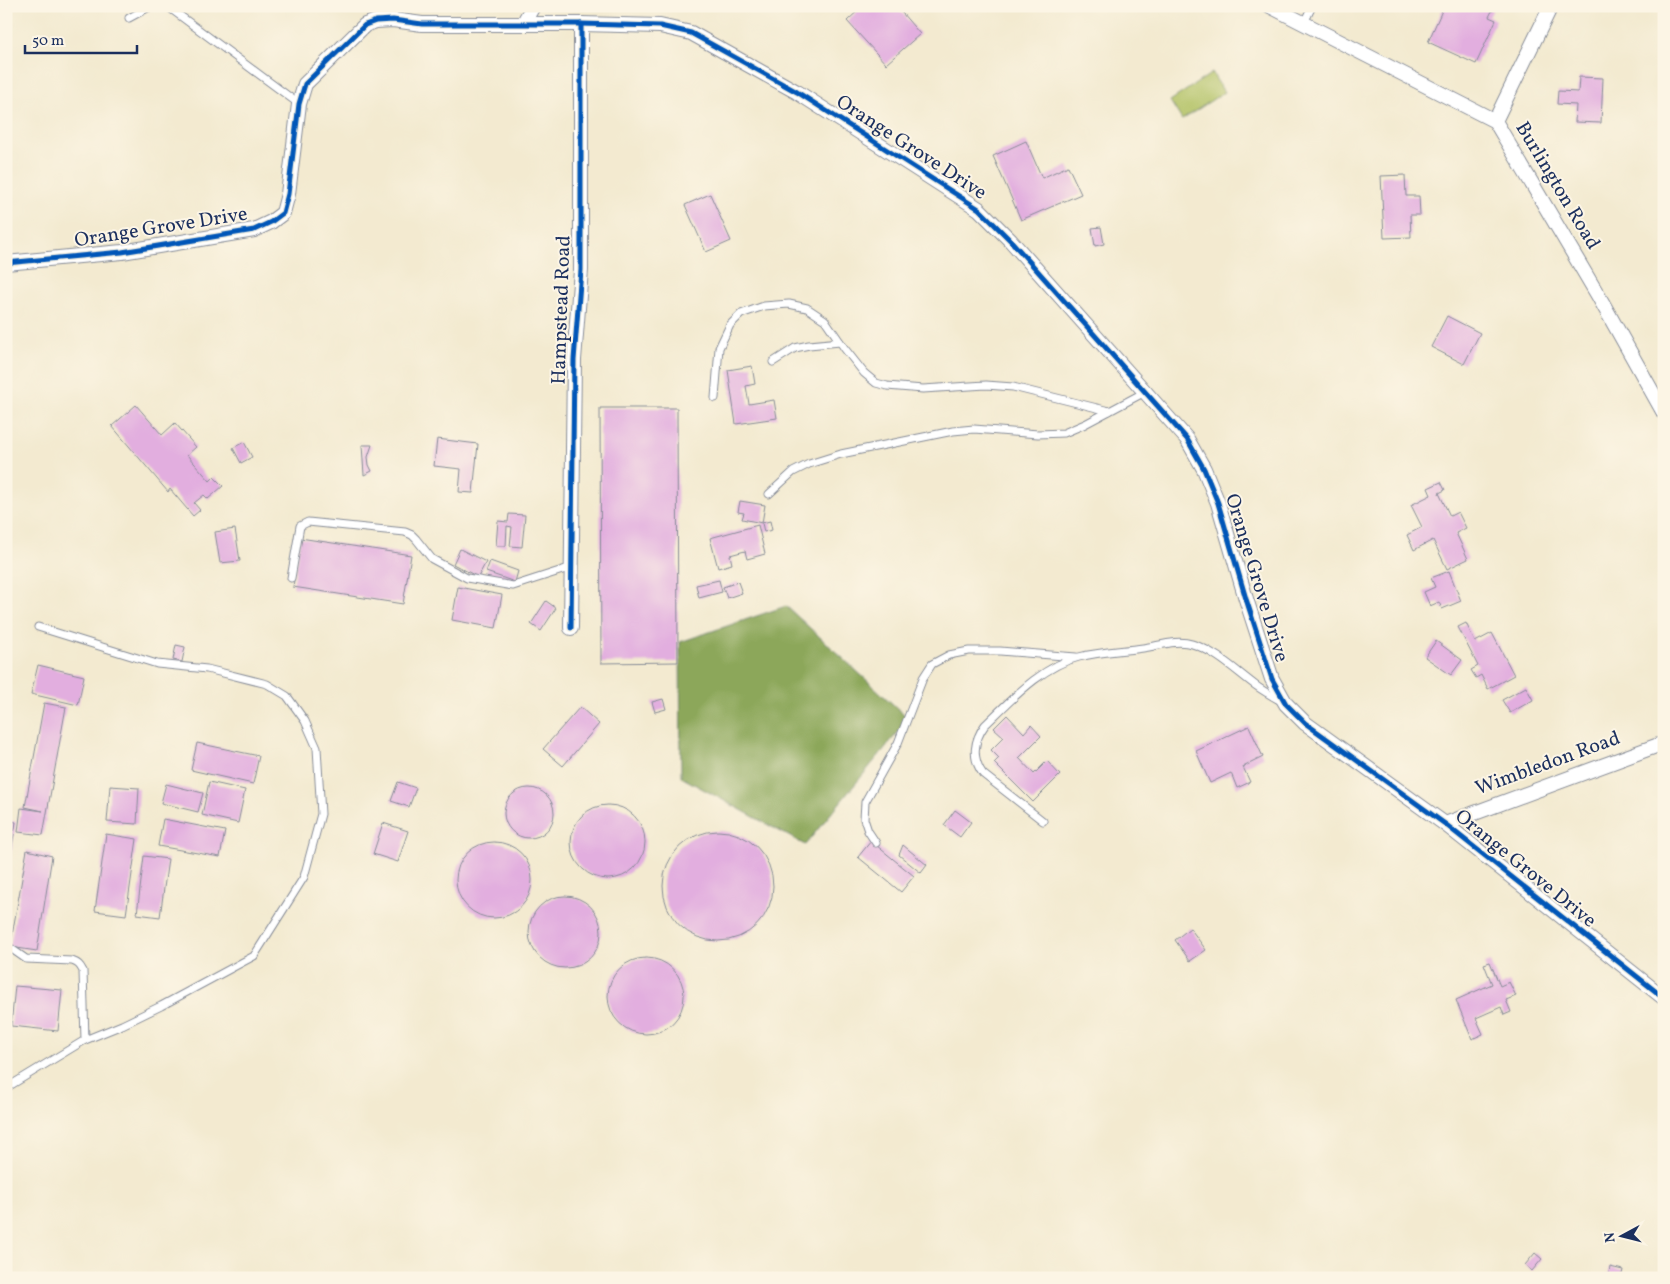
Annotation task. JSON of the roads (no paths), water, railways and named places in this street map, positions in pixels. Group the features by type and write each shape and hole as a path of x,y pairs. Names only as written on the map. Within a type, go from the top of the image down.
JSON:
{"street":[{"path":"523,24 533,6"},
{"name":"Burlington Road","path":"1270,6 1495,121 1599,297 1664,413"},
{"path":"1495,121 1551,6"},
{"name":"Orange Grove Drive","path":"6,264 122,252 254,230 271,222 282,213 288,194 298,104 306,84 365,25 376,21 393,20 422,24 660,26 691,33 797,92 979,209 1011,241 1187,439 1204,469 1218,503 1272,679 1286,704 1305,723 1445,824 1664,998"},
{"name":"Hampstead Road","path":"571,628 574,360 581,270 581,24"},
{"name":"Wimbledon Road","path":"1445,824 1664,743"}],"lane":[{"path":"128,18 151,6"},
{"path":"167,6 298,104"},
{"path":"1304,23 1312,6"},
{"path":"715,398 719,348 730,324 741,314 764,306 789,304 807,308 825,320 864,373 876,383 887,386 923,389 986,386 1013,387 1110,411"},
{"path":"773,362 795,348 840,342"},
{"path":"769,494 793,472 809,464 841,454 953,431 974,429 1038,434 1064,433 1144,392"},
{"path":"291,578 300,526 308,522 405,532 416,538 432,559 467,578 513,586 572,567"},
{"path":"6,1088 85,1040 161,1006 254,956 304,877 321,814 317,748 305,721 287,696 267,684 207,669 157,664 38,627"},
{"path":"1043,821 983,774 977,767 975,746 978,734 985,725 1040,676 1061,664 1079,657 1170,643 1191,644 1204,649 1232,666 1257,687 1286,704"},
{"path":"876,843 868,831 864,819 865,802 898,743 923,678 932,664 949,655 969,651 1000,651 1079,657"},
{"path":"6,946 26,958 78,963 83,971 85,1040"}]}
